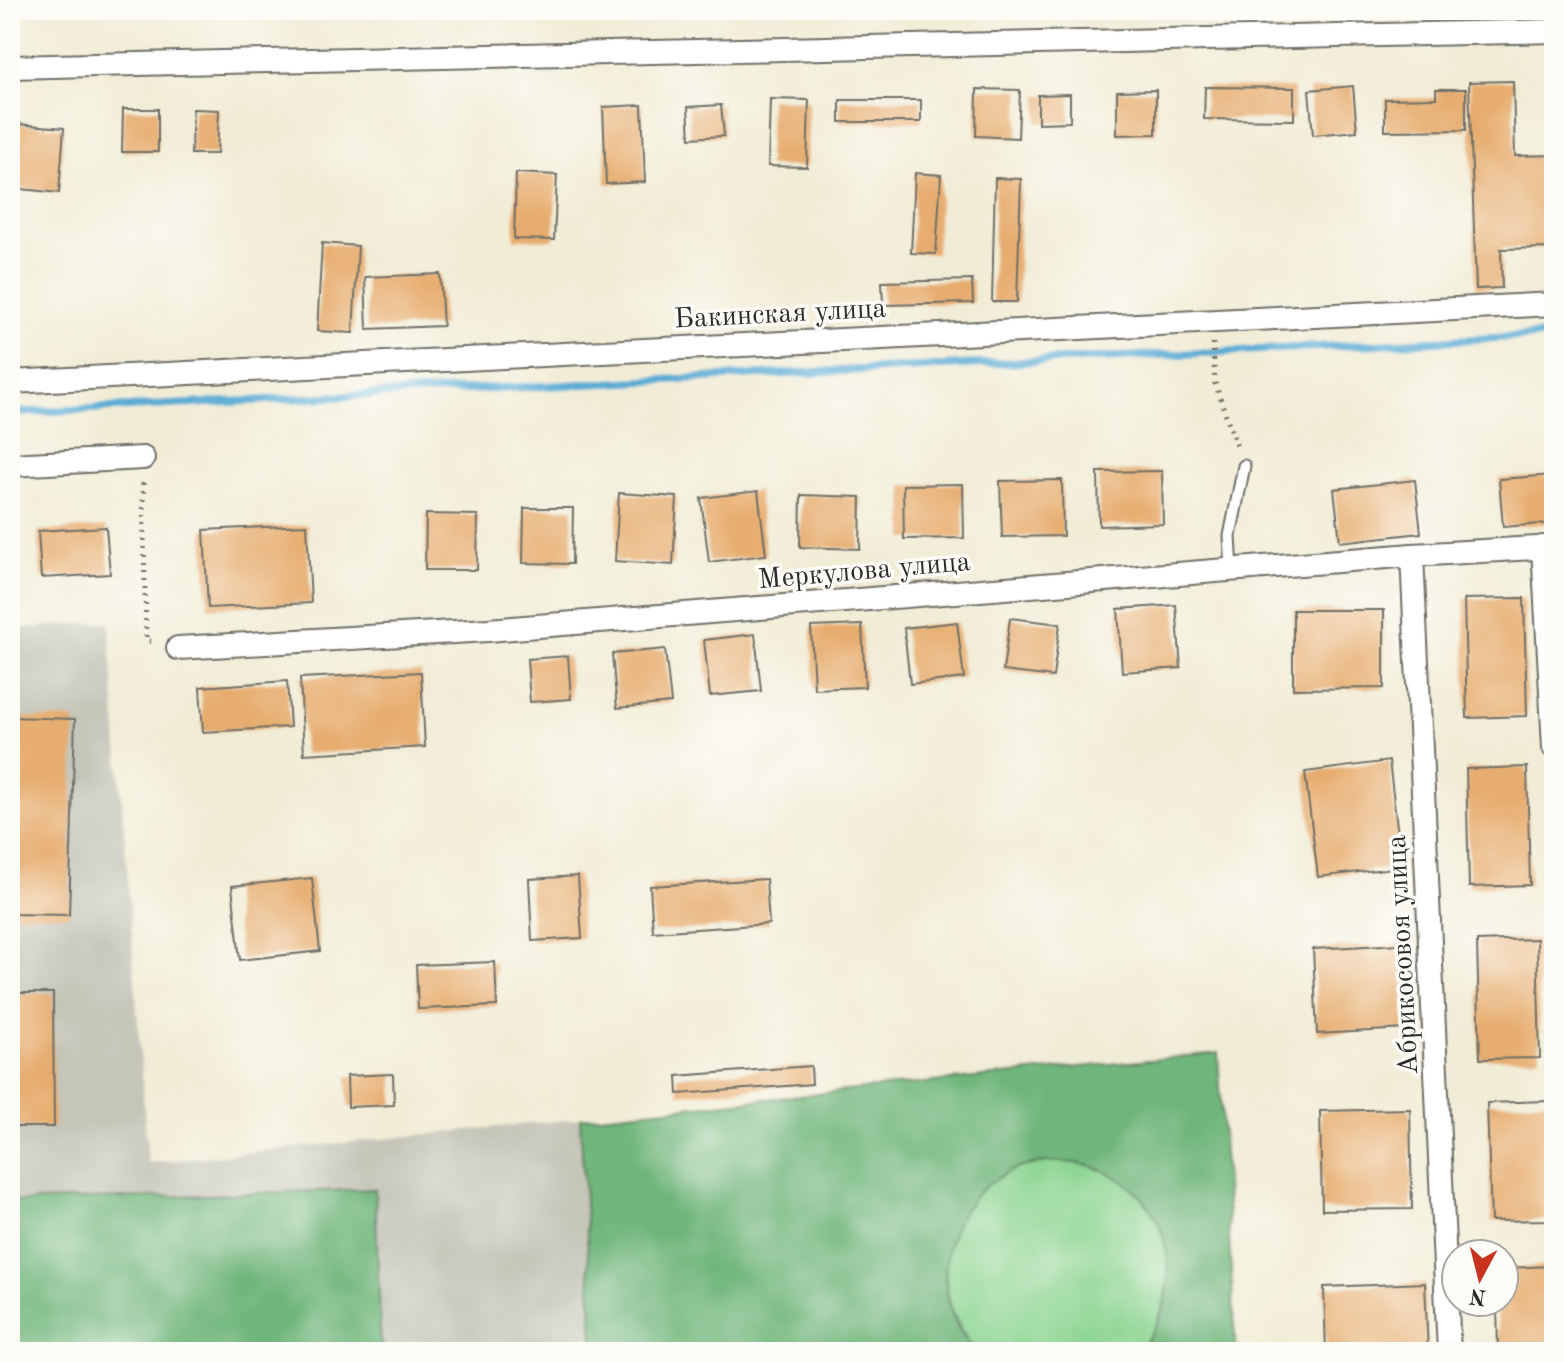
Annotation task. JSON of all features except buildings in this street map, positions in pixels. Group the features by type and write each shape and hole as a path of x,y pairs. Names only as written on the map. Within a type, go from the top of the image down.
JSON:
{"street":[{"path":"10,67 1554,31"},
{"name":"Бакинская улица","path":"10,382 1554,304"},
{"path":"10,465 143,458"},
{"path":"1548,547 1554,747"},
{"name":"Меркулова улица","path":"178,648 488,630 1412,555 1548,547"},
{"name":"Абрикосовоя улица","path":"1412,555 1449,1352"}],"lane":[{"path":"1232,570 1230,536 1244,466"}],"path":[{"path":"1211,320 1215,383 1244,466"},
{"path":"143,458 146,640 178,648"}],"shaded area":[{"path":"109,622 148,1163 1218,1053 1236,1352 10,1352 10,629"}],"green space":[{"path":"1218,1053 1236,1352 1137,1352 1158,1322 1168,1287 1168,1263 1156,1219 1131,1188 1097,1168 1059,1162 1020,1168 985,1187 959,1219 946,1264 946,1287 956,1323 978,1352 594,1352 580,1118"},
{"path":"1059,1160 1096,1167 1123,1181 1143,1200 1158,1222 1166,1248 1169,1275 1164,1302 1154,1328 1137,1352 978,1352 965,1335 948,1294 947,1253 952,1233 973,1197 989,1183 1014,1170"},
{"path":"375,1189 381,1352 10,1352 10,1202"}],"waterway":[{"path":"10,413 1554,335"}]}
